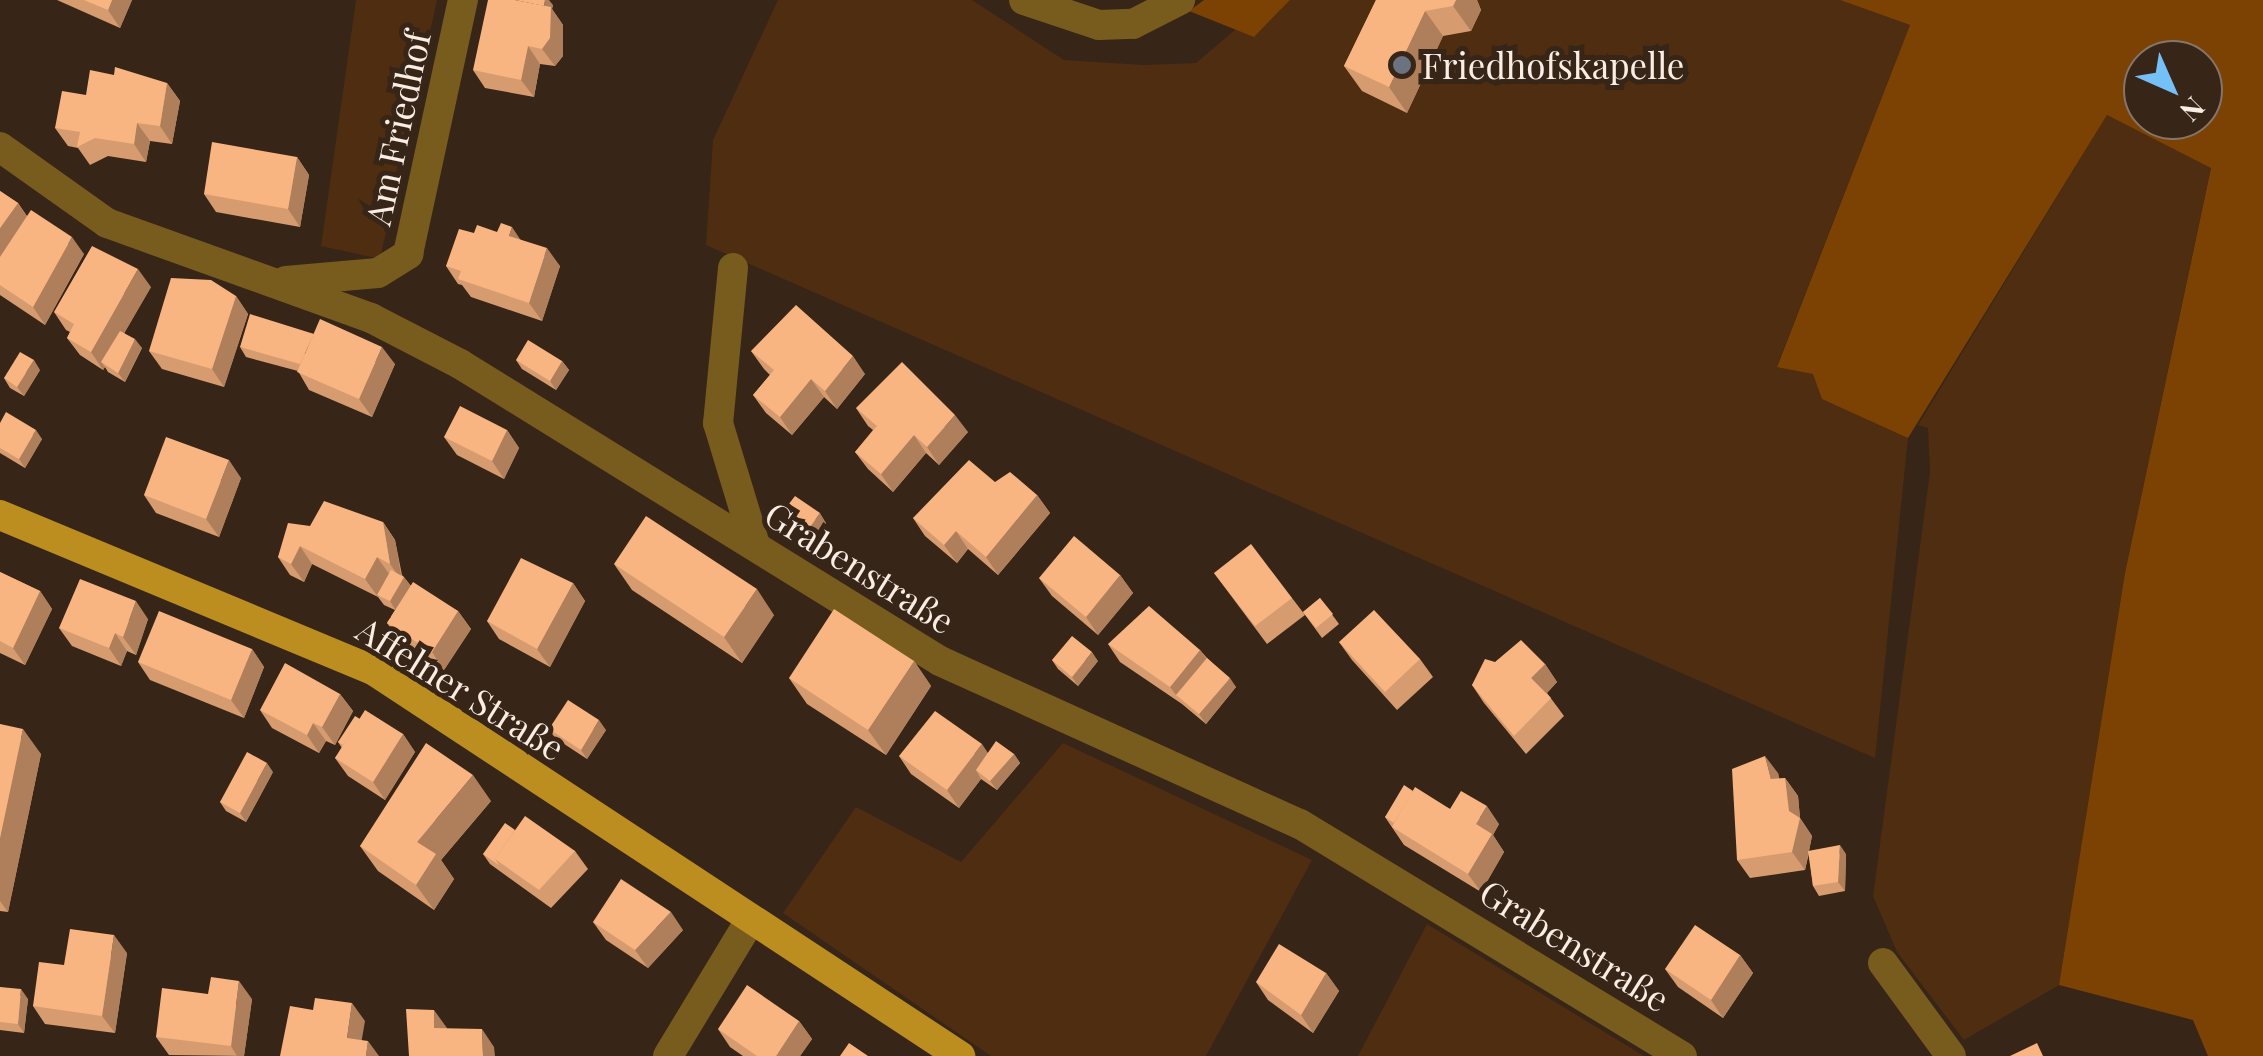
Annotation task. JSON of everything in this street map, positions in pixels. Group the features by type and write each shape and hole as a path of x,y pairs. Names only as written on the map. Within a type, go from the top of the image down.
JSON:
{"main road":[{"name":"Affelner Straße","path":"0,515 374,670 960,1056"}],"street":[{"name":"Am Friedhof","path":"278,281 378,273 408,254 463,0"},
{"path":"1024,0 1099,25 1134,24 1180,0"},
{"name":"Grabenstraße","path":"0,147 107,223 278,281 460,364 940,661 1300,824 1682,1056"},
{"path":"734,268 718,423 755,545"},
{"path":"668,1056 750,919"},
{"path":"1883,963 1950,1056"}],"shaded area":[{"path":"356,0 437,0 380,259 321,246"},
{"path":"778,0 972,0 1064,60 1144,65 1196,63 1236,29 1255,36 1290,0 1840,0 1910,25 1777,366 1814,374 1908,438 1875,758 706,245 713,140"},
{"path":"1204,0 1290,0 1254,37 1189,11"},
{"path":"1840,0 2263,0 2263,1056 2208,1056 2193,1020 2059,985 2125,573 2211,168 2156,140 2223,140 2223,40 2123,40 2123,123 2107,115 1908,438 1822,399 1813,374 1777,367 1910,25"},
{"path":"2107,115 2123,123 2123,140 2157,140 2211,167 2125,573 2059,985 1964,1040 1897,952 1873,896 1930,472 1928,428 1918,425"},
{"path":"1063,743 1312,860 1206,1056 991,1056 783,913 856,807 961,862"},
{"path":"1427,924 1644,1056 1358,1056"}],"building":[{"path":"84,0 112,0 108,10"},
{"path":"488,0 551,7 550,38 542,49 528,46 521,80 473,70"},
{"path":"515,0 545,0 544,6"},
{"path":"1376,0 1456,0 1453,6 1425,11 1389,87 1344,66"},
{"path":"115,67 167,83 160,126 137,123 134,144 95,138 77,147 80,132 55,128 62,91 86,95 90,70 114,75"},
{"path":"212,142 297,157 288,209 204,194"},
{"path":"0,191 18,203 0,228"},
{"path":"31,210 72,237 33,307 0,285 0,257"},
{"path":"501,223 512,227 509,236 547,248 529,303 458,279 461,271 446,266 459,229 474,233 477,225 497,232"},
{"path":"92,246 138,269 91,352 67,338 74,324 54,312"},
{"path":"171,278 211,280 236,296 212,369 149,351"},
{"path":"796,305 853,356 825,391 811,379 780,417 753,395 774,370 751,351"},
{"path":"250,314 314,334 300,364 240,347"},
{"path":"320,319 382,347 359,399 297,372"},
{"path":"120,331 135,339 118,373 101,362"},
{"path":"528,340 562,361 550,381 516,360"},
{"path":"20,352 34,360 17,387 4,378"},
{"path":"902,362 955,415 927,447 914,435 881,474 855,452 877,426 856,408"},
{"path":"460,406 507,430 492,461 444,437"},
{"path":"6,412 36,430 19,459 0,448 0,423"},
{"path":"166,437 229,460 206,519 144,495"},
{"path":"969,460 995,482 1010,472 1037,495 986,557 956,531 944,545 913,518"},
{"path":"795,496 820,513 810,527 785,509"},
{"path":"324,501 383,522 390,564 377,557 365,579 300,546 291,564 278,557 288,523 310,526"},
{"path":"646,516 757,589 724,637 614,564"},
{"path":"1074,536 1120,575 1086,617 1039,578"},
{"path":"1251,544 1292,598 1255,626 1214,573"},
{"path":"521,558 573,583 537,649 487,621"},
{"path":"391,570 404,577 390,601 377,595"},
{"path":"0,572 40,591 13,648 0,641"},
{"path":"80,579 136,601 123,637 115,633 109,648 59,628"},
{"path":"413,582 458,611 432,652 387,623"},
{"path":"1320,598 1333,614 1316,628 1303,612"},
{"path":"1149,606 1200,650 1170,687 1108,644"},
{"path":"834,609 914,661 868,730 789,678"},
{"path":"1374,610 1420,659 1385,692 1339,642"},
{"path":"159,611 252,649 231,700 138,662"},
{"path":"1072,636 1092,652 1072,677 1052,660"},
{"path":"1521,640 1545,664 1531,678 1551,698 1514,736 1472,685 1485,659 1495,662"},
{"path":"1207,658 1230,678 1199,714 1176,695"},
{"path":"285,663 340,694 322,727 313,723 307,735 260,710"},
{"path":"568,700 599,720 581,750 549,729"},
{"path":"365,710 403,734 373,782 335,758"},
{"path":"935,711 982,744 947,790 899,756"},
{"path":"355,716 360,719 343,745 338,742"},
{"path":"0,724 23,729 0,838"},
{"path":"996,741 1014,754 990,781 976,770"},
{"path":"426,743 473,775 417,842 436,854 416,885 360,846"},
{"path":"247,752 267,763 240,813 220,802"},
{"path":"1765,756 1771,779 1785,778 1789,811 1800,818 1792,852 1737,860 1732,769"},
{"path":"1404,785 1413,791 1394,823 1385,817"},
{"path":"1415,787 1450,809 1461,791 1487,806 1476,824 1492,834 1468,874 1392,827"},
{"path":"525,816 575,851 539,890 495,859"},
{"path":"505,823 515,830 495,859 499,865 483,854"},
{"path":"1840,845 1838,882 1813,886 1808,851"},
{"path":"621,879 671,912 635,950 593,922"},
{"path":"1695,925 1740,955 1711,1000 1665,969"},
{"path":"70,929 114,935 102,1016 33,1006 39,962 64,965"},
{"path":"1279,944 1326,973 1301,1015 1256,982"},
{"path":"211,977 239,981 231,1046 156,1037 162,988 208,994"},
{"path":"747,985 799,1021 776,1056 757,1056 718,1029"},
{"path":"0,987 21,989 18,1024 0,1022"},
{"path":"315,998 352,1003 347,1038 368,1041 366,1056 280,1056 290,1006 313,1010"},
{"path":"406,1009 434,1010 434,1028 482,1029 483,1056 409,1056"},
{"path":"849,1043 868,1056 840,1056"},
{"path":"2037,1043 2043,1056 2010,1056"}],"place":[{"name":"Friedhofskapelle","path":"1402,65"}]}
